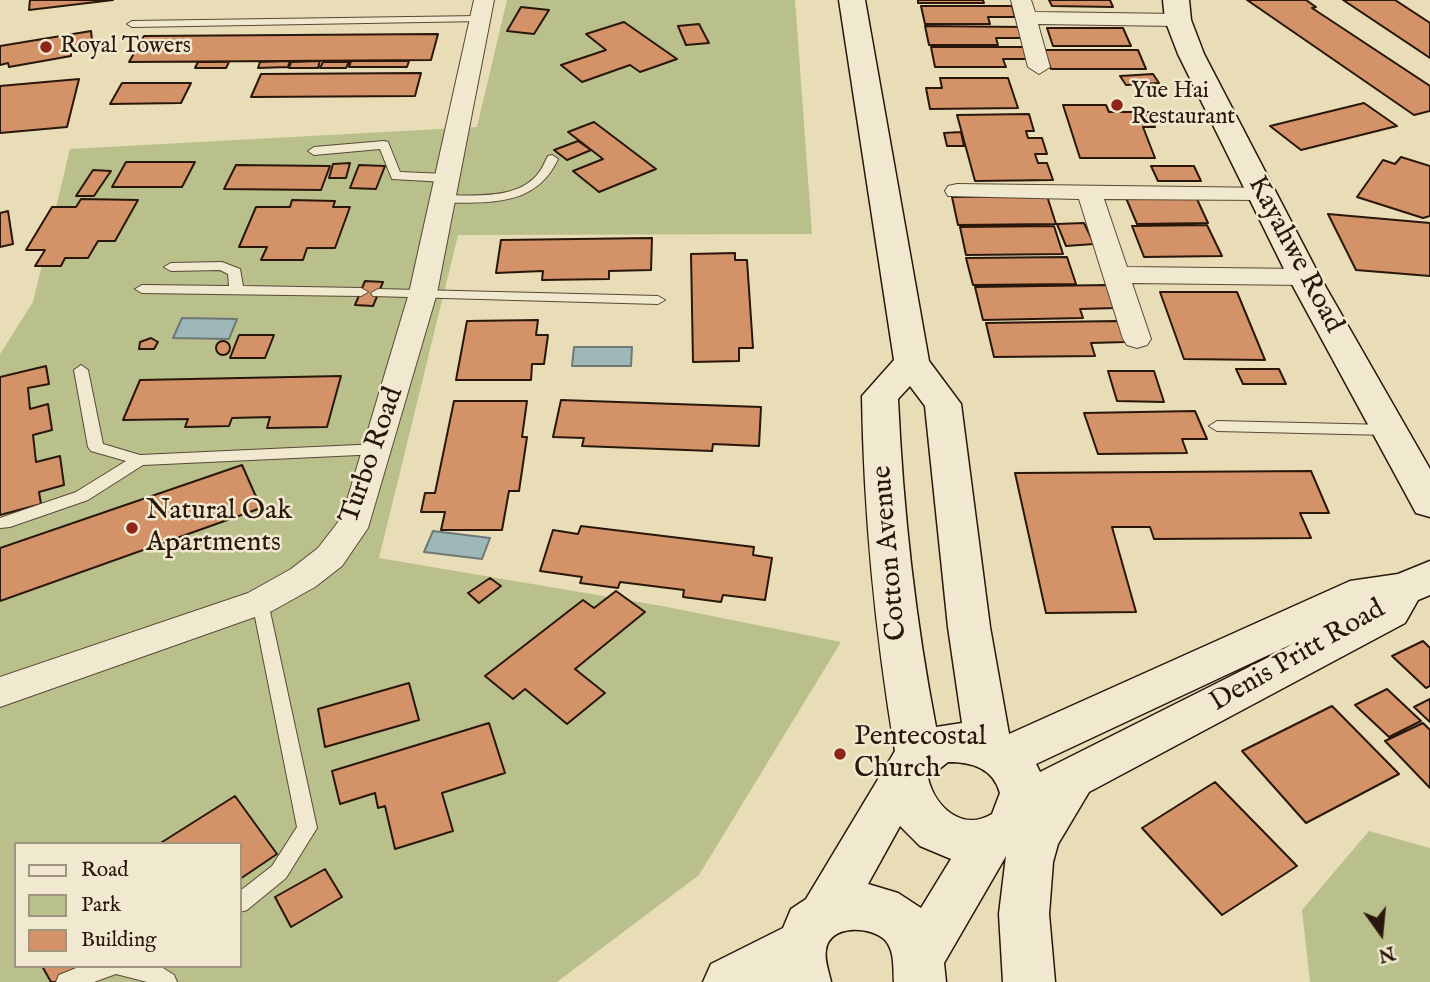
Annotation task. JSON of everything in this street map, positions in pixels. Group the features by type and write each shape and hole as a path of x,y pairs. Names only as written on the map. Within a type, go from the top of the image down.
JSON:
{"main road":[{"path":"852,0 912,363 943,404 969,626 996,753"},
{"name":"Kayahwe Road","path":"1177,10 1197,65 1264,193 1304,277 1430,503"},
{"name":"Cotton Avenue","path":"912,363 880,396 883,488 912,766"},
{"name":"Denis Pritt Road","path":"996,753 1365,592 1416,583"},
{"name":"Denis Pritt Road","path":"1023,804 1390,611 1416,583"},
{"path":"810,947 912,766 933,745 951,741 970,742 996,753 1019,779 1023,804 1012,825 990,839 921,969"},
{"path":"912,766 912,809 922,822 955,840 990,839"},
{"path":"1029,982 1023,918 1028,866 1040,831 1076,777"},
{"path":"729,982 810,947 844,905 863,904 883,909 901,920 914,936 921,969"}],"street":[{"path":"1039,67 1024,9 1177,10"},
{"name":"Turbo Road","path":"0,692 260,602 303,578 331,557 357,520 380,449 423,293 481,10"},
{"path":"957,191 1264,193"},
{"path":"1089,191 1138,339"},
{"path":"1118,275 1304,277"}],"lane":[{"path":"132,23 481,10"},
{"path":"314,151 384,145 388,151 389,167 396,176 491,198 532,188 541,180 552,159"},
{"path":"171,268 222,266 235,272 236,290"},
{"path":"142,289 361,292"},
{"path":"378,293 658,300"},
{"path":"81,370 96,447 140,460 380,449"},
{"path":"1217,426 1388,429"},
{"path":"4,523 82,496 140,460"},
{"path":"242,901 279,872 307,828 260,602"},
{"path":"67,982 104,968"},
{"path":"132,968 157,973"}],"green space":[{"path":"507,0 795,0 812,234 458,235 379,558 662,606 841,642 699,875 557,982 0,982 0,354 33,302 70,149 477,127"},
{"path":"1369,831 1430,848 1430,982 1310,982 1302,910"}],"water":[{"path":"182,318 237,319 229,339 173,338"},
{"path":"574,347 632,347 631,366 572,366"},
{"path":"433,531 490,538 482,559 424,552"}],"building":[{"name":"Royal Towers","path":"30,0 113,0 29,10"},
{"path":"918,0 983,0 984,3 918,3"},
{"path":"1049,0 1110,0 1113,7 1052,6"},
{"path":"1247,0 1306,0 1316,7 1312,8 1430,86 1430,111 1414,115"},
{"path":"1343,0 1395,0 1430,23 1430,58"},
{"path":"921,6 1012,6 1015,17 988,17 990,24 925,24"},
{"path":"521,7 549,10 534,34 507,31"},
{"path":"624,22 677,59 640,72 630,65 582,82 561,65 606,50 586,34"},
{"path":"699,24 709,43 686,45 678,26"},
{"path":"925,26 1023,27 1026,38 996,38 998,45 929,45"},
{"path":"1047,28 1123,28 1131,46 1053,46"},
{"name":"Royal Towers","path":"91,31 93,49 71,53 71,56 9,67 8,63 0,65 0,46"},
{"path":"438,34 431,60 129,62 144,36"},
{"path":"931,47 1026,47 1030,59 1003,59 1006,67 935,67"},
{"path":"1044,50 1138,50 1146,69 1051,69"},
{"path":"290,61 288,67 258,68 260,62"},
{"path":"320,61 318,68 289,68 291,62"},
{"path":"351,61 409,61 407,67 349,67"},
{"path":"198,62 229,62 226,68 195,68"},
{"path":"323,62 349,62 346,68 320,68"},
{"path":"421,73 415,96 251,97 261,74"},
{"path":"1153,74 1159,83 1126,85 1120,76"},
{"path":"940,78 1008,78 1018,108 930,109 926,88 942,88"},
{"path":"79,79 67,127 0,133 0,86"},
{"path":"122,83 191,83 181,103 110,104"},
{"path":"1364,103 1397,126 1301,150 1270,126"},
{"path":"1063,105 1106,105 1109,112 1149,112 1155,127 1143,127 1155,158 1080,158"},
{"path":"1029,114 1034,131 1026,131 1028,138 1042,138 1047,154 1035,154 1038,163 1047,163 1053,180 975,181 957,115"},
{"path":"594,122 656,169 599,192 573,171 603,159 568,132"},
{"path":"961,132 964,146 947,146 944,133"},
{"path":"578,141 591,150 567,160 554,150"},
{"path":"1401,157 1430,166 1430,216 1423,218 1357,197 1383,160 1395,164"},
{"path":"126,162 195,162 182,187 112,187"},
{"path":"350,163 346,178 329,178 333,164"},
{"path":"236,165 330,166 321,190 224,189"},
{"path":"359,165 385,166 376,189 350,188"},
{"path":"1151,166 1194,166 1201,181 1158,181"},
{"path":"93,170 111,171 94,196 76,196"},
{"path":"1047,196 1056,224 958,225 952,197"},
{"path":"1196,197 1208,223 1137,224 1126,198"},
{"path":"81,199 138,200 115,241 98,241 88,258 65,258 61,266 35,266 45,250 26,250 52,207 76,207"},
{"path":"292,200 335,201 333,207 350,207 335,248 307,248 303,260 261,260 267,247 239,247 256,207 290,207"},
{"path":"8,211 13,244 0,247 0,213"},
{"path":"1328,214 1430,223 1430,276 1356,270"},
{"path":"1084,223 1094,244 1066,246 1057,224"},
{"path":"1207,225 1222,256 1144,257 1132,226"},
{"path":"1054,226 1063,254 966,255 960,227"},
{"path":"652,238 651,270 609,271 609,279 542,280 543,271 496,273 501,240"},
{"path":"735,253 735,260 747,260 753,348 739,348 739,361 693,362 691,254"},
{"path":"1067,257 1076,284 973,285 966,258"},
{"path":"365,281 383,282 373,306 355,305"},
{"path":"1107,285 1115,308 1080,309 1083,318 983,320 975,287"},
{"path":"1160,292 1237,292 1265,360 1184,359"},
{"path":"538,320 536,335 548,335 544,364 532,364 531,380 456,380 467,321"},
{"path":"1118,321 1125,342 1091,343 1095,356 994,357 986,323"},
{"path":"239,335 274,335 265,358 230,358"},
{"path":"151,338 158,342 154,349 139,349 140,342"},
{"path":"223,341 228,343 228,353 223,355 218,353 216,348 218,343"},
{"name":"Natural Oak Apartments","path":"46,366 49,384 28,388 30,409 48,404 52,430 33,435 36,462 60,456 64,485 39,492 41,504 0,515 0,377"},
{"path":"1236,369 1279,369 1286,384 1243,384"},
{"path":"1108,371 1154,371 1164,402 1117,401"},
{"name":"Natural Oak Apartments","path":"341,376 327,427 267,428 270,417 232,418 229,426 185,427 188,419 123,420 140,380"},
{"path":"561,400 761,407 759,446 713,444 712,451 582,446 584,438 553,437"},
{"path":"454,401 527,401 522,437 527,437 519,491 509,491 502,530 441,530 445,512 421,512 425,493 435,493"},
{"path":"1195,411 1207,439 1182,439 1187,453 1098,454 1084,413"},
{"name":"Natural Oak Apartments","path":"242,465 261,508 0,601 0,548"},
{"path":"1311,471 1329,513 1300,513 1311,538 1154,539 1150,527 1112,527 1136,612 1046,613 1015,473"},
{"path":"581,526 754,547 753,555 772,558 765,600 723,595 721,602 683,597 684,590 620,582 618,588 580,583 582,577 540,571 553,530 578,534"},
{"path":"490,578 501,586 479,603 468,593"},
{"path":"616,591 645,612 575,669 605,693 567,724 525,689 513,699 485,676 583,600 594,608"},
{"path":"1423,641 1430,648 1430,686 1426,688 1392,656"},
{"path":"409,683 419,720 325,747 318,709"},
{"path":"1387,689 1421,721 1389,737 1355,705"},
{"path":"1430,699 1430,722 1414,707"},
{"path":"1332,706 1399,774 1306,823 1242,751"},
{"path":"489,723 505,773 442,793 453,831 395,849 385,806 378,808 375,793 340,804 332,771"},
{"path":"1423,723 1430,730 1430,788 1385,741"},
{"path":"1215,782 1297,866 1222,915 1142,828"},
{"path":"235,796 277,854 242,878 242,842 162,842"},
{"path":"325,869 342,897 291,927 275,897"},
{"path":"43,968 76,968 55,982 51,982"}],"place":[{"name":"Royal Towers","path":"46,47"},
{"name":"Yue Hai Restaurant","path":"1117,105"},
{"name":"Natural Oak Apartments","path":"132,528"},
{"name":"Pentecostal Church","path":"840,754"}]}
